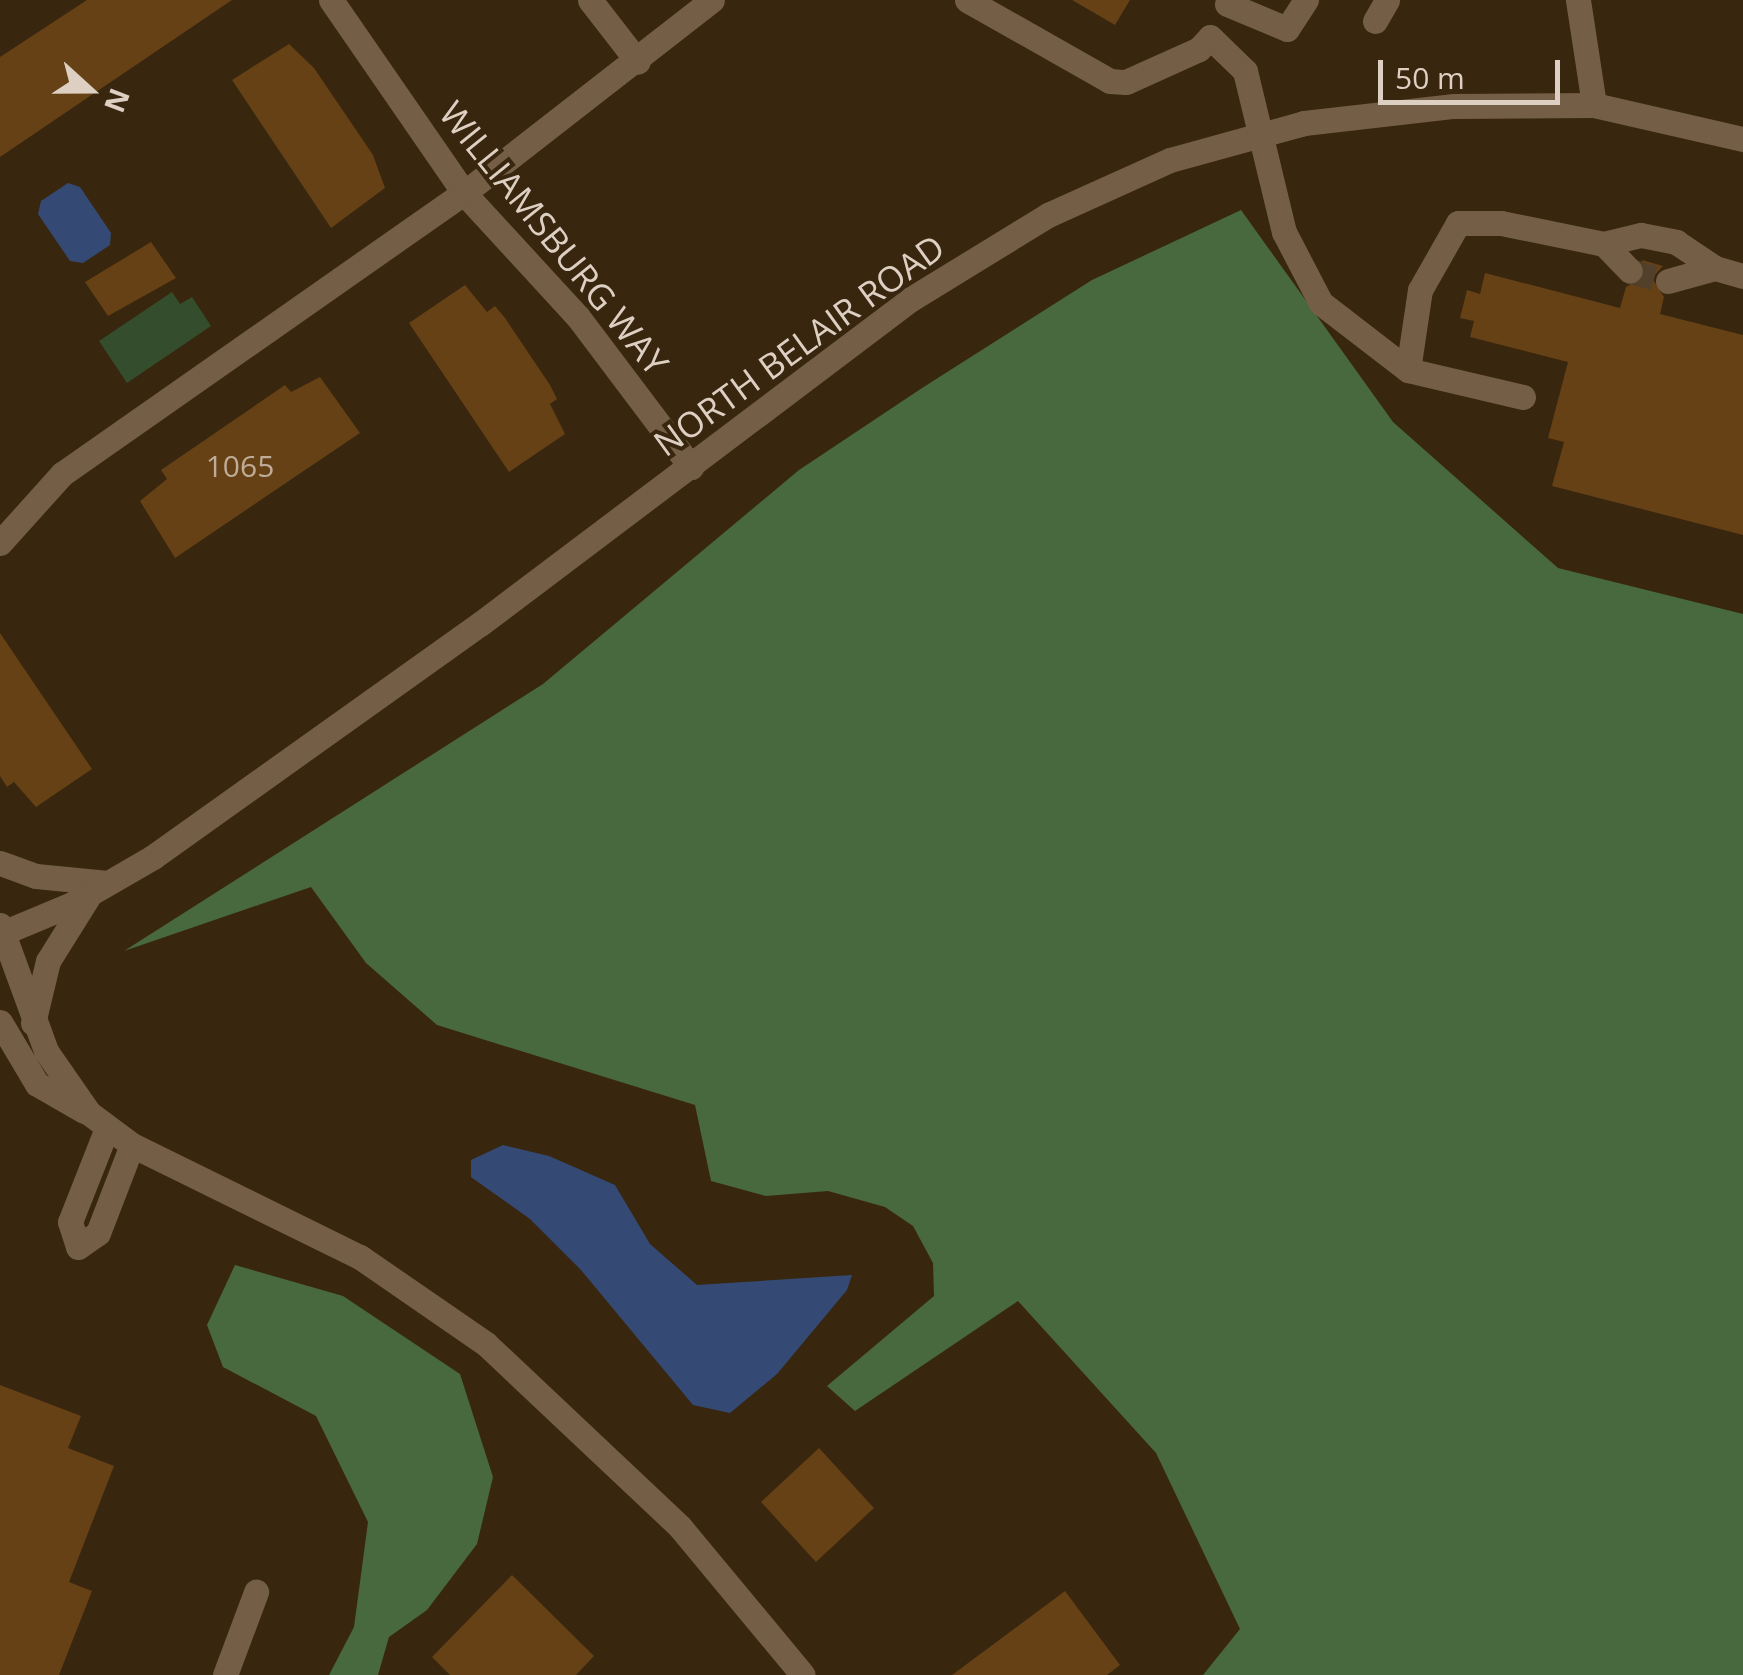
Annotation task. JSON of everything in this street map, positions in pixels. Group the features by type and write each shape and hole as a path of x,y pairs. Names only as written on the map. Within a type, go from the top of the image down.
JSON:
{"street":[{"name":"WILLIAMSBURG WAY","path":"331,0 464,193 578,316 691,467"},
{"path":"590,0 638,62"},
{"path":"0,543 62,474 464,193 638,62 712,0"},
{"path":"967,0 1110,82 1141,75 1210,37 1228,2 1287,29 1306,0"},
{"path":"1578,0 1594,106"},
{"path":"1210,37 1245,71 1284,232 1321,303 1408,370 1523,397"},
{"name":"NORTH BELAIR ROAD","path":"1,931 100,888 266,778 691,467 911,299 1048,215 1170,160 1262,134 1304,123 1454,106 1594,106 1743,139"},
{"path":"1408,370 1420,290 1458,223 1502,223 1604,244 1642,235 1659,238 1715,268 1743,276"},
{"path":"1604,244 1630,271"},
{"path":"1668,281 1715,268"},
{"path":"0,863 36,876 100,888 48,960 33,1023"},
{"path":"1,931 33,1023 98,1120 70,1222 78,1248 98,1233 132,1145"},
{"path":"2,1030 37,1084 132,1145 360,1257 486,1344 680,1527 803,1675"},
{"path":"225,1675 256,1592"}],"green space":[{"path":"1241,210 1393,422 1558,568 1743,614 1743,1675 1203,1675 1240,1629 1156,1453 1018,1301 855,1411 827,1386 934,1296 933,1263 913,1226 885,1207 828,1191 766,1196 711,1181 695,1105 437,1025 366,963 311,887 124,951 543,684 799,470 922,388 1092,280"},
{"path":"172,292 180,304 192,297 211,326 127,383 99,341"},
{"path":"235,1265 343,1296 460,1374 493,1477 477,1544 427,1610 389,1637 378,1675 329,1675 354,1627 368,1522 316,1416 223,1367 207,1325"}],"water":[{"path":"68,183 80,187 111,233 110,245 83,263 70,261 38,214 41,201"},
{"path":"503,1145 549,1156 615,1185 650,1244 697,1285 852,1275 847,1290 777,1374 730,1413 693,1405 581,1270 530,1219 471,1177 471,1160"}],"building":[{"path":"87,0 232,0 0,157 0,57"},
{"path":"1072,0 1130,0 1115,25"},
{"path":"289,44 314,68 373,155 385,188 331,228 232,80"},
{"path":"151,242 176,278 108,316 85,282"},
{"path":"1642,260 1663,266 1652,278 1664,297 1660,314 1743,335 1743,535 1552,486 1564,442 1548,438 1568,362 1470,337 1474,321 1460,318 1467,290 1480,294 1485,273 1620,308 1626,287 1645,276"},
{"path":"465,285 487,312 495,306 505,318 557,399 550,404 565,434 509,472 409,323"},
{"path":"320,377 360,433 175,558 140,501 167,479 161,470 285,385 291,392"},
{"path":"0,633 92,769 36,807 14,782 7,787 0,776"},
{"path":"0,1385 81,1416 68,1448 114,1466 69,1582 92,1591 59,1675 0,1675"},
{"path":"819,1448 874,1508 816,1562 761,1502"},
{"path":"512,1575 594,1656 576,1675 450,1675 432,1657"},
{"path":"1065,1591 1120,1665 1107,1675 952,1675"}],"tunnel":[{"path":"1630,271 1668,281"}]}
